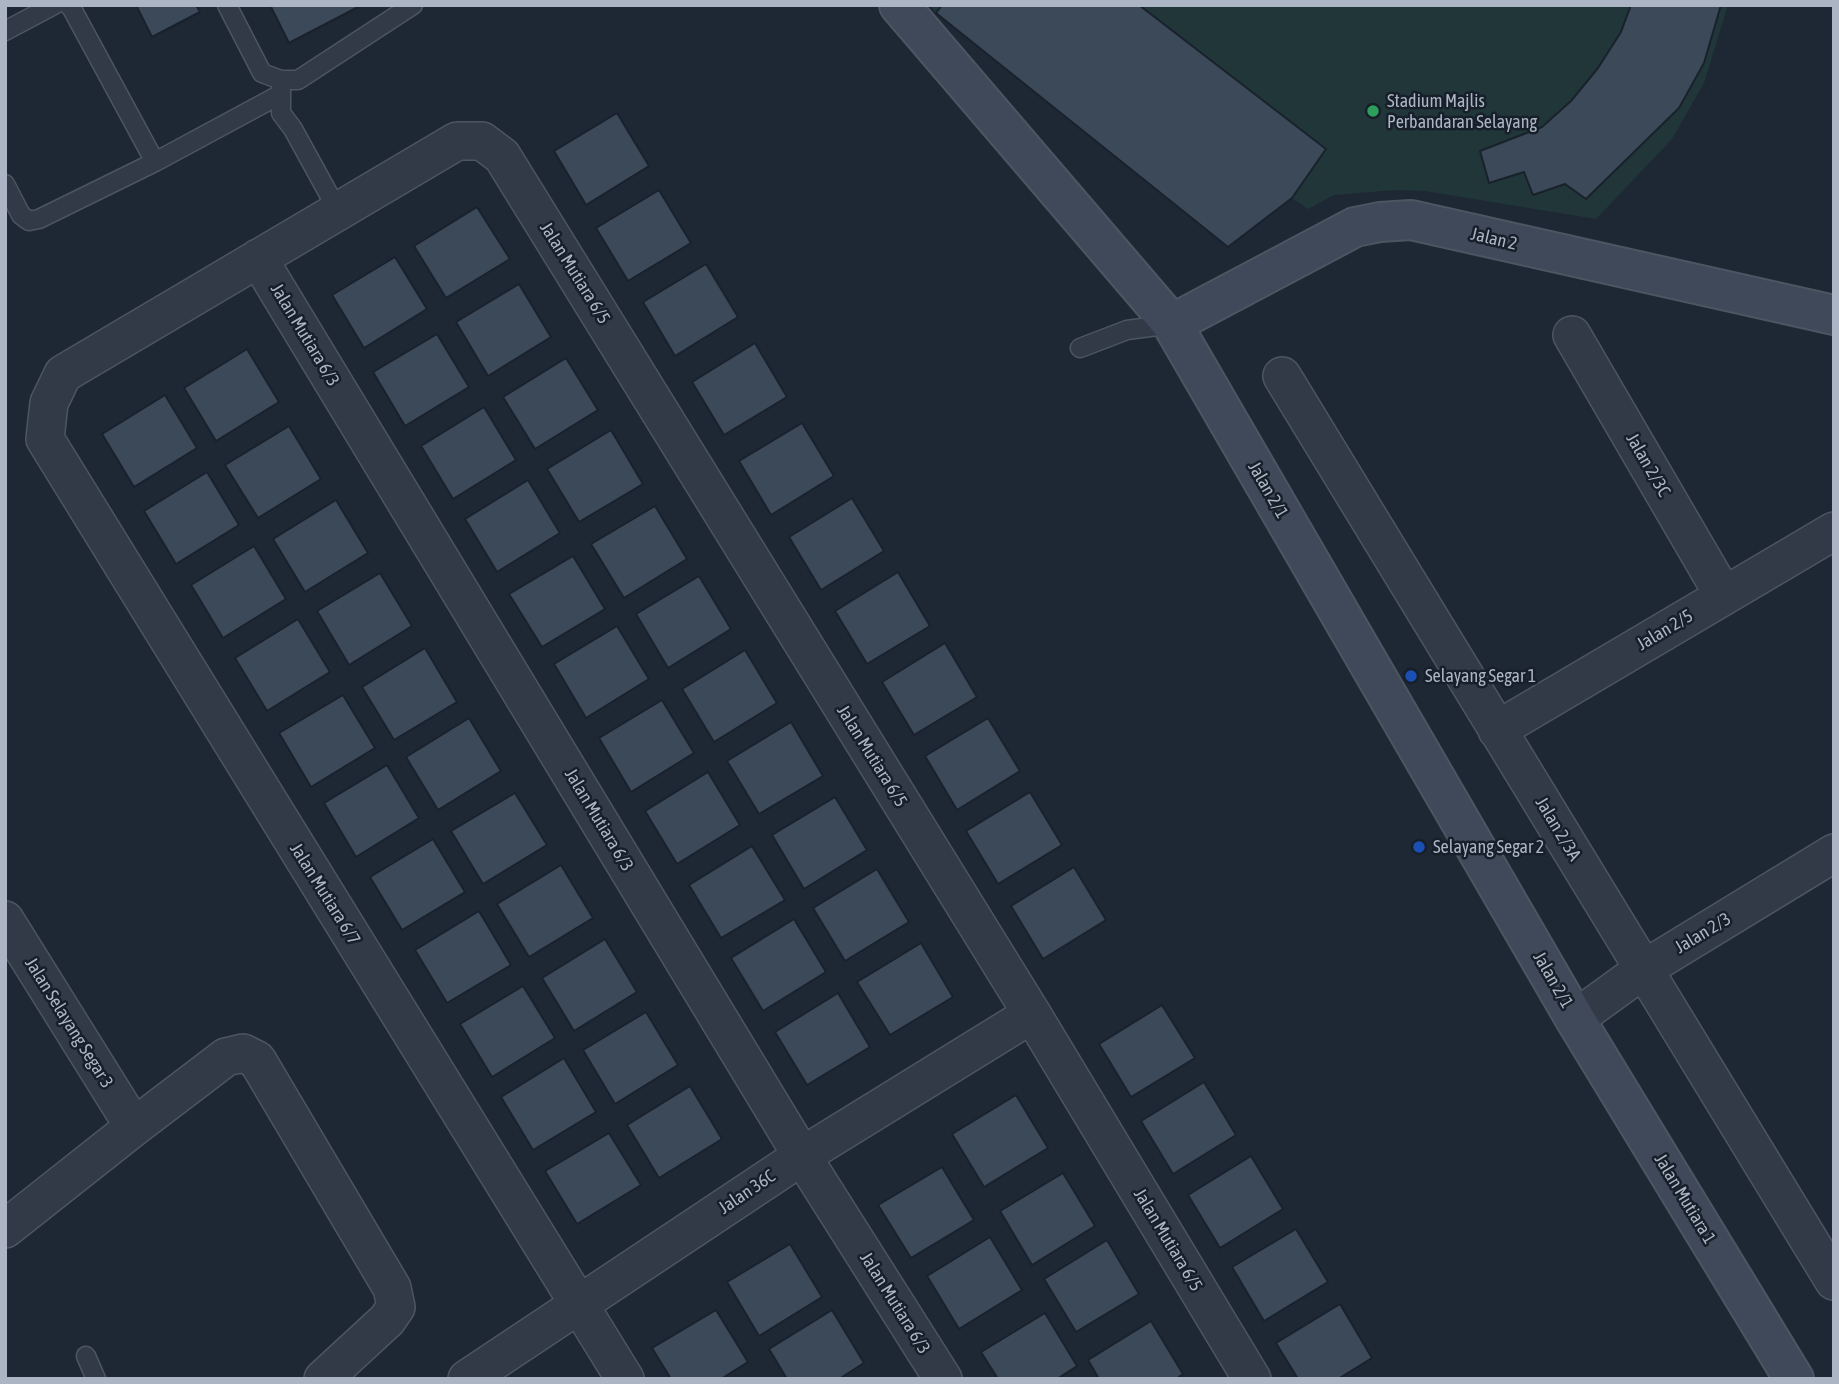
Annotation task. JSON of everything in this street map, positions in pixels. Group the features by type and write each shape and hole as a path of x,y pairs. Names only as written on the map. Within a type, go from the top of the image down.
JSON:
{"street":[{"name":"Jalan 2/1","path":"899,5 1172,324 1575,1019"},
{"name":"Jalan Mutiara 6/5","path":"338,211 457,141 482,141 502,156 1032,1014 1252,1379"},
{"path":"258,258 338,211"},
{"name":"Jalan 2","path":"1172,324 1355,227 1411,220 1834,315"},
{"name":"Jalan Mutiara 6/7","path":"258,258 63,374 49,403 45,439 625,1379"},
{"name":"Jalan Mutiara 6/3","path":"258,258 802,1156 943,1379"},
{"name":"Jalan 2/3C","path":"1572,335 1724,596"},
{"name":"Jalan 2/3A","path":"1282,376 1834,1281"},
{"name":"Jalan 2/5","path":"1497,730 1834,531"},
{"name":"Jalan 2/3","path":"1575,1019 1644,970 1834,853"},
{"name":"Jalan Selayang Segar 3","path":"5,920 134,1127"},
{"name":"Jalan 36C","path":"467,1379 802,1156 1032,1014"},
{"name":"Jalan Mutiara 1","path":"1575,1019 1794,1379"},
{"path":"9,1216 226,1057 243,1053 257,1060 392,1288 396,1307 387,1321 323,1379"}],"lane":[{"path":"5,31 54,5"},
{"path":"68,5 155,162"},
{"path":"227,5 262,73 281,87"},
{"path":"5,184 21,215 29,221 38,219 155,162 281,87 298,80 413,5"},
{"path":"281,87 281,113 293,129 338,211"},
{"path":"1080,348 1127,330 1172,324"},
{"path":"86,1356 96,1379"}],"green space":[{"name":"Stadium Majlis Perbandaran Selayang","path":"930,5 1728,5 1704,83 1672,139 1596,219 1425,191 1396,190 1334,195 1308,209 1292,198 1228,247 936,13"}],"building":[{"path":"136,5 196,5 200,12 152,37"},
{"path":"270,5 362,5 289,43"},
{"path":"942,5 1139,5 1326,149 1292,198 1228,247 936,13"},
{"path":"1631,5 1721,5 1704,63 1679,108 1586,199 1565,184 1533,195 1524,172 1489,183 1480,151 1542,127 1571,101 1598,68 1621,32"},
{"path":"617,113 649,166 586,205 554,151"},
{"path":"659,190 691,243 628,281 596,228"},
{"path":"477,207 510,259 446,298 414,246"},
{"path":"395,257 427,309 364,348 332,295"},
{"path":"706,264 738,317 675,356 643,302"},
{"path":"519,284 551,337 488,376 456,322"},
{"path":"437,334 469,387 405,426 373,372"},
{"path":"755,343 787,397 724,435 692,382"},
{"path":"247,349 279,402 216,441 184,388"},
{"path":"566,358 598,410 535,449 503,397"},
{"path":"165,395 197,448 134,487 102,434"},
{"path":"484,407 516,460 453,499 421,446"},
{"path":"802,423 834,476 771,515 739,461"},
{"path":"289,426 321,479 258,518 225,465"},
{"path":"611,430 643,484 579,522 547,469"},
{"path":"207,472 239,525 176,564 144,511"},
{"path":"528,480 560,533 497,572 465,519"},
{"path":"852,498 884,551 821,590 789,537"},
{"path":"336,500 368,553 305,592 273,539"},
{"path":"655,506 687,559 624,598 591,544"},
{"path":"254,546 286,599 223,638 191,585"},
{"path":"573,556 605,609 542,647 509,594"},
{"path":"898,572 930,626 867,664 835,611"},
{"path":"380,573 412,626 349,665 317,611"},
{"path":"699,576 731,629 668,668 636,614"},
{"path":"298,619 330,672 267,711 235,658"},
{"path":"617,626 649,679 586,718 554,664"},
{"path":"945,643 977,697 914,735 882,682"},
{"path":"425,648 457,702 394,740 362,687"},
{"path":"745,650 777,703 714,742 682,689"},
{"path":"343,695 375,748 311,787 279,733"},
{"path":"662,700 694,753 631,792 599,738"},
{"path":"469,718 501,771 438,810 406,757"},
{"path":"988,718 1020,771 957,810 925,756"},
{"path":"791,722 823,776 759,814 727,761"},
{"path":"387,765 419,818 356,857 324,803"},
{"path":"708,772 740,825 677,864 645,811"},
{"path":"1030,792 1062,845 998,884 966,831"},
{"path":"515,793 547,845 483,884 451,831"},
{"path":"835,797 867,850 804,889 772,835"},
{"path":"433,839 465,892 402,930 370,877"},
{"path":"752,846 785,900 721,938 689,885"},
{"path":"561,865 593,918 529,957 497,904"},
{"path":"1074,867 1106,920 1043,959 1011,906"},
{"path":"877,869 909,922 845,961 813,908"},
{"path":"479,911 511,965 447,1003 415,950"},
{"path":"794,919 826,972 763,1011 731,958"},
{"path":"605,939 637,992 574,1031 542,978"},
{"path":"921,943 953,997 890,1035 857,982"},
{"path":"523,986 555,1038 492,1077 460,1024"},
{"path":"838,993 870,1047 807,1085 775,1032"},
{"path":"1162,1005 1195,1058 1131,1097 1099,1044"},
{"path":"646,1012 678,1065 615,1104 583,1050"},
{"path":"564,1058 596,1112 533,1150 501,1097"},
{"path":"1204,1082 1236,1135 1173,1174 1141,1121"},
{"path":"690,1086 722,1139 659,1178 627,1125"},
{"path":"1016,1095 1048,1148 984,1187 952,1134"},
{"path":"609,1133 641,1185 577,1224 545,1171"},
{"path":"1251,1156 1283,1209 1220,1248 1188,1195"},
{"path":"942,1167 974,1220 911,1258 878,1205"},
{"path":"1063,1173 1095,1226 1032,1265 1000,1211"},
{"path":"1296,1229 1328,1282 1264,1321 1232,1267"},
{"path":"990,1237 1022,1290 959,1329 927,1276"},
{"path":"1107,1240 1139,1294 1076,1332 1044,1279"},
{"path":"790,1244 822,1297 759,1336 727,1282"},
{"path":"1340,1304 1372,1358 1338,1379 1298,1379 1276,1343"},
{"path":"716,1310 748,1362 721,1379 671,1379 652,1348"},
{"path":"832,1310 864,1363 839,1379 787,1379 769,1349"},
{"path":"1045,1313 1077,1366 1057,1379 998,1379 981,1352"},
{"path":"1151,1321 1183,1374 1176,1379 1099,1379 1088,1360"}],"place":[{"name":"Stadium Majlis Perbandaran Selayang","path":"1373,111"},
{"name":"Selayang Segar 1","path":"1411,676"},
{"name":"Selayang Segar 2","path":"1419,847"}]}
